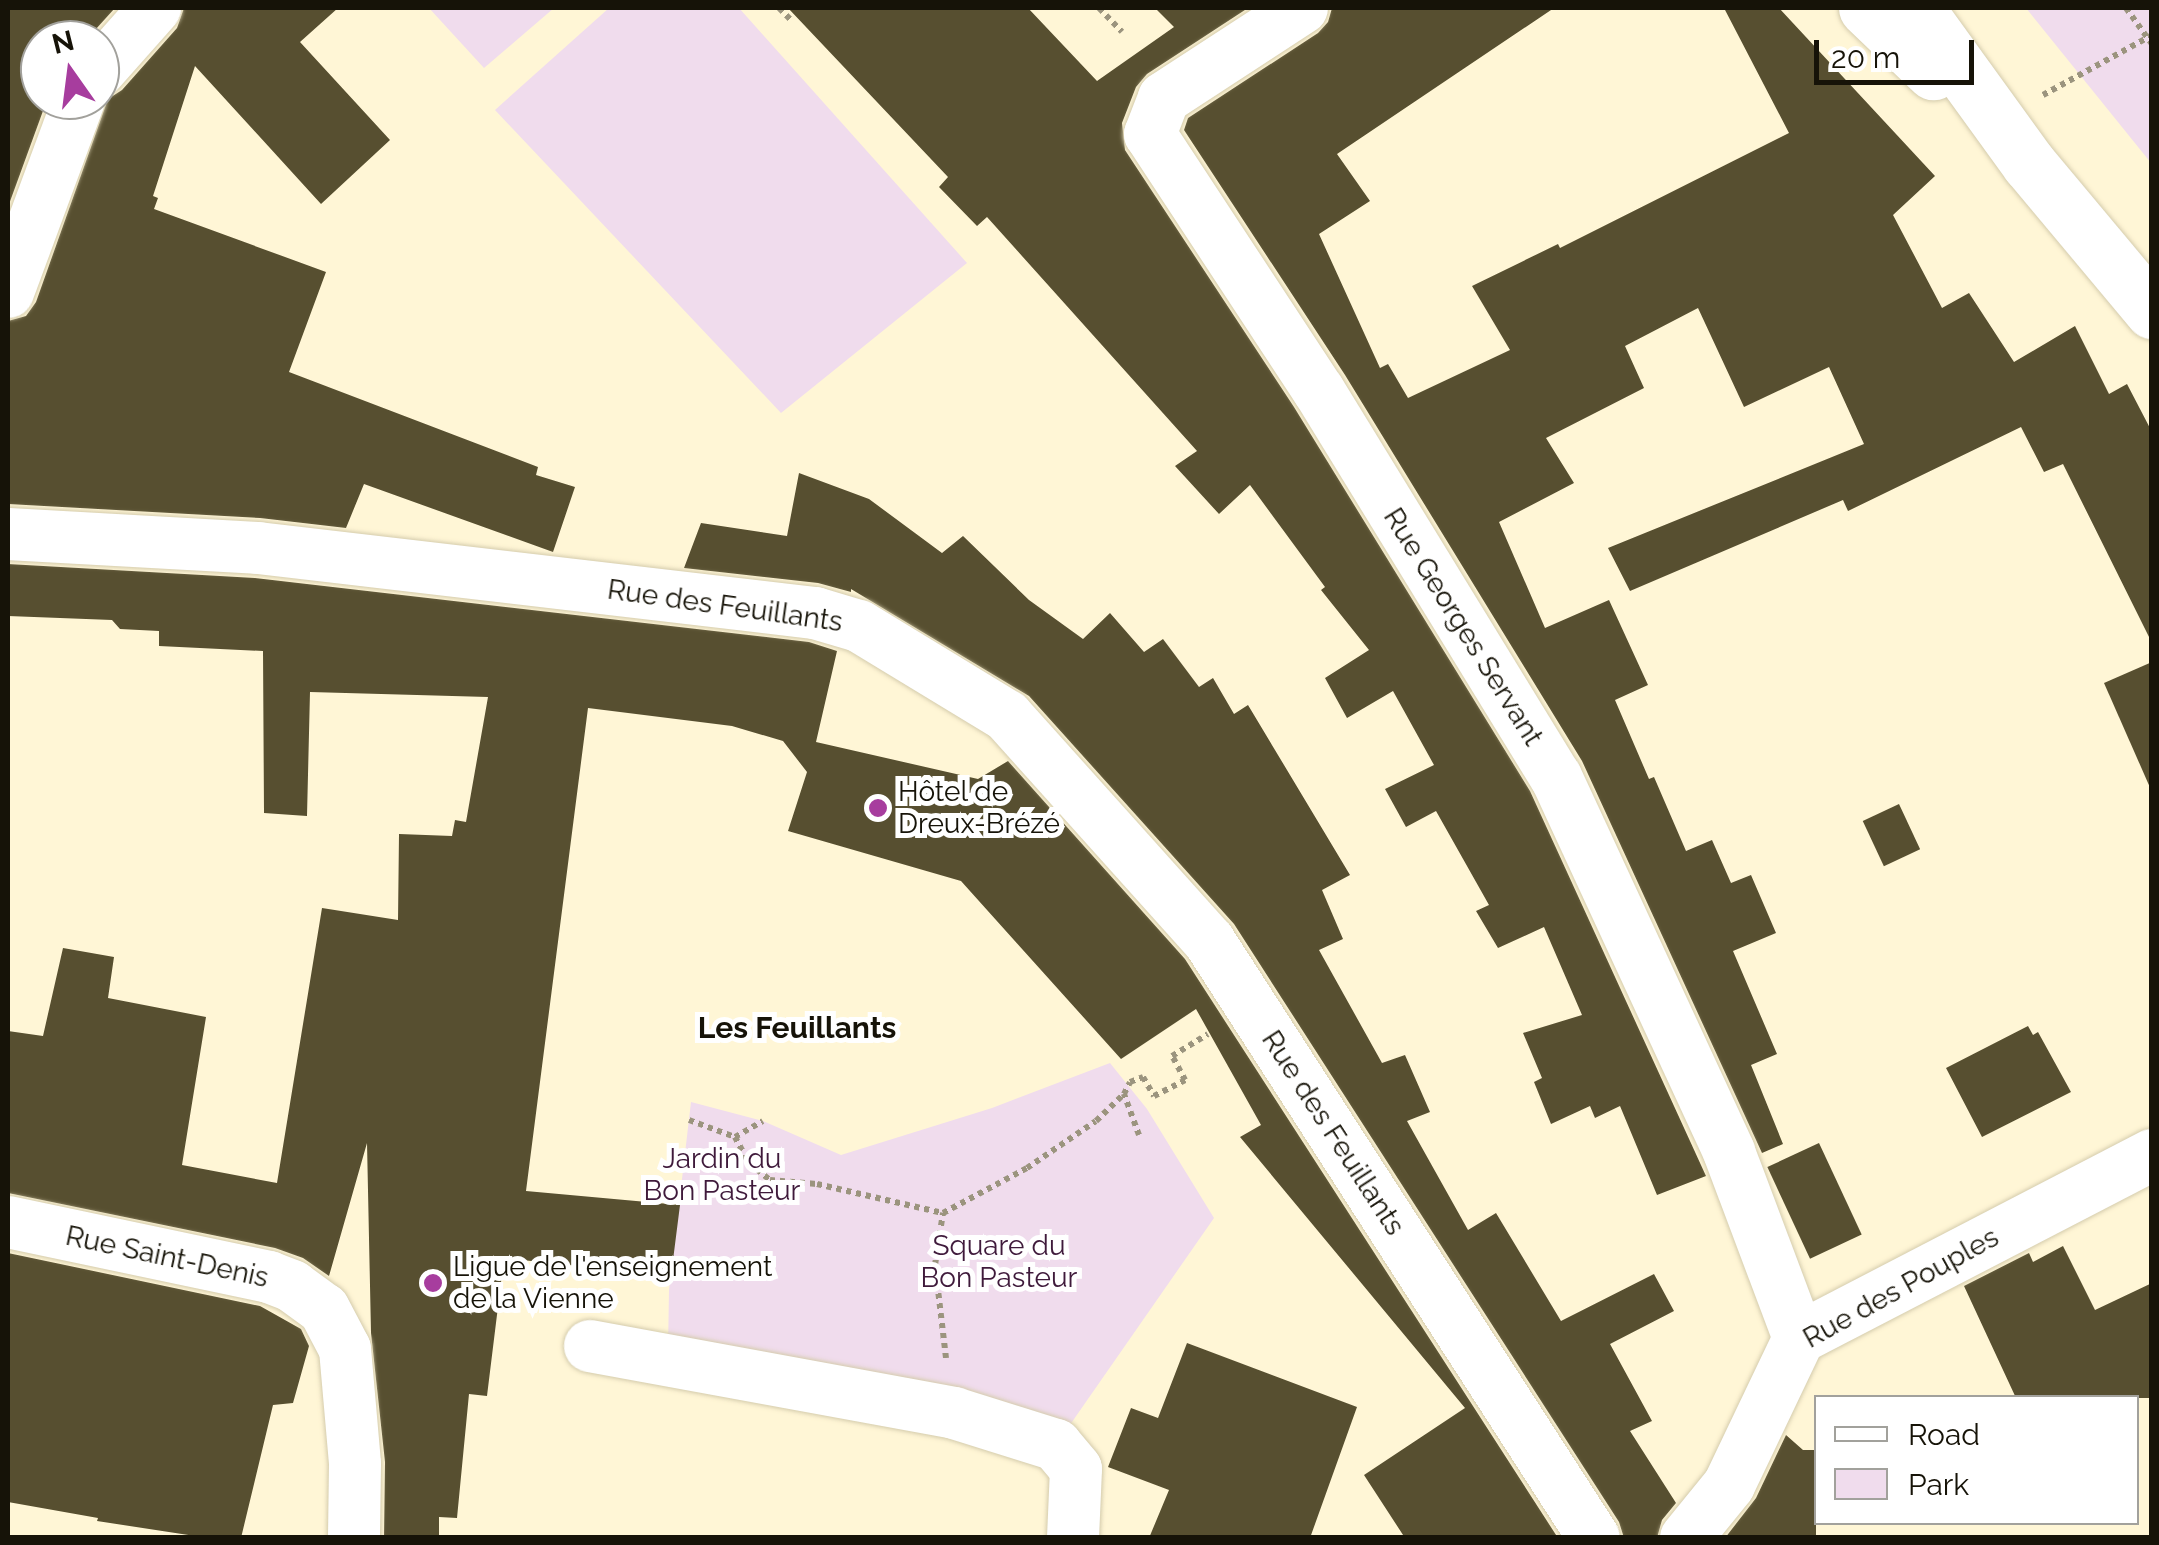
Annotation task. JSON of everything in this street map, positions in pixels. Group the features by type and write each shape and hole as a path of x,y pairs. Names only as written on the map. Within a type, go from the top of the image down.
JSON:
{"main road":[{"path":"1866,8 2014,143"},
{"path":"1916,8 2014,143 2152,310"}],"street":[{"path":"120,47 155,8"},
{"name":"Rue Georges Servant","path":"1302,8 1164,98 1150,134 1319,391 1556,777 1729,1152 1799,1338"},
{"path":"8,292 72,120"},
{"name":"Rue des Feuillants","path":"8,534 258,548 815,613 858,626 1008,716 1208,941 1594,1538"},
{"name":"Rue des Pouples","path":"1686,1538 1730,1485 1799,1338 2152,1155"},
{"name":"Rue Saint-Denis","path":"8,1222 269,1277 292,1286 324,1309 346,1349 355,1464 354,1538"},
{"path":"590,1346 954,1413 1056,1445 1076,1469 1073,1538"}],"path":[{"path":"779,8 790,20"},
{"path":"1099,8 1122,32"},
{"path":"2126,8 2152,44"},
{"path":"2014,143 2149,35"},
{"path":"689,1120 735,1137 749,1164 770,1180 817,1184 943,1213 1028,1168 1096,1121 1124,1094 1130,1082 1144,1077 1154,1096 1185,1080 1172,1056 1209,1033"},
{"path":"1124,1094 1138,1134"},
{"path":"735,1137 764,1121"},
{"path":"943,1213 936,1266 954,1413"}],"green space":[{"path":"429,8 554,8 484,68"},
{"path":"609,8 739,8 967,263 781,413 495,110"},
{"path":"2026,8 2151,8 2151,163"},
{"name":"Square du Bon Pasteur","path":"1110,1063 1147,1109 1214,1218 1065,1432 668,1351 669,1290 691,1102 763,1121 841,1155 992,1108"}],"building":[{"path":"8,8 115,8 104,20 20,20 20,120 40,120 8,207"},
{"path":"184,8 338,8 300,42 390,140 321,204 195,66 153,196 158,198 154,209 326,272 289,372 538,467 536,475 575,487 553,552 364,484 346,528 260,518 8,504 8,321 26,316 36,302 101,120 120,120 120,91 177,28"},
{"path":"788,8 1028,8 1097,81 1174,27 1155,8 1248,8 1147,74 1136,87 1122,123 1125,150 1294,407 1530,791 1706,1176 1657,1195 1620,1106 1595,1118 1590,1106 1551,1124 1534,1082 1542,1078 1523,1033 1582,1015 1544,927 1498,948 1476,911 1489,905 1436,811 1406,827 1385,789 1434,765 1393,691 1347,718 1325,678 1369,650 1321,590 1325,587 1250,485 1219,514 1175,466 1197,451 987,217 977,226 939,187 948,177"},
{"path":"1332,8 1554,8 1337,154 1370,201 1319,234 1380,368 1388,364 1408,398 1510,350 1472,286 1558,244 1560,248 1789,133 1724,8 1779,8 1935,176 1893,215 1942,308 1969,293 2014,362 2075,326 2109,394 2127,384 2152,432 2152,643 2063,464 2044,472 2021,427 1848,511 1843,500 1630,591 1608,548 1864,444 1829,367 1744,407 1698,308 1625,346 1644,388 1546,438 1574,483 1499,522 1545,628 1609,600 1648,685 1615,700 1649,779 1654,777 1686,851 1712,840 1731,883 1751,875 1776,933 1733,951 1777,1054 1751,1065 1783,1144 1762,1153 1582,761 1345,375 1184,130 1188,118 1318,33 1328,22"},
{"path":"799,473 869,499 942,553 963,536 1029,600 1083,639 1110,613 1144,652 1163,639 1199,687 1213,678 1234,714 1248,705 1350,875 1322,890 1343,939 1319,950 1382,1063 1405,1055 1430,1112 1407,1121 1468,1230 1496,1213 1561,1321 1654,1274 1674,1311 1610,1344 1652,1421 1630,1431 1676,1503 1662,1520 1657,1538 1624,1538 1619,1522 1234,924 1029,696 851,589 684,568 701,523 787,536"},
{"path":"8,564 255,578 809,642 837,651 816,742 978,779 1008,761 1185,959 1558,1538 1405,1538 1364,1475 1465,1408 1240,1137 1261,1125 1196,1009 1121,1059 961,881 788,831 807,772 783,741 732,726 588,708 526,1191 680,1205 671,1276 504,1258 487,1396 469,1394 457,1518 439,1517 439,1538 384,1538 385,1462 371,1333 367,1143 329,1276 303,1258 275,1248 8,1193 8,1031 43,1036 63,948 114,957 108,998 206,1017 182,1165 277,1183 322,908 398,920 399,834 452,836 455,820 466,822 488,697 310,692 307,816 264,813 263,651 159,646 159,631 120,629 112,620 8,616"},
{"path":"2152,662 2152,792 2104,683"},
{"path":"1899,804 1920,849 1884,866 1863,821"},
{"path":"2028,1026 2033,1035 2038,1032 2071,1092 1982,1137 1946,1068"},
{"path":"1819,1143 1862,1235 1810,1259 1767,1167"},
{"path":"2063,1246 2095,1310 2152,1283 2152,1398 2015,1395 1964,1286 2029,1253 2033,1262"},
{"path":"8,1253 260,1306 301,1329 309,1346 293,1403 273,1405 241,1538 208,1538 97,1521 98,1518 8,1502"},
{"path":"1187,1343 1357,1407 1310,1538 1149,1538 1169,1490 1108,1467 1131,1408 1158,1418"},
{"path":"1786,1435 1803,1450 1814,1450 1816,1538 1725,1538 1756,1498"}],"place":[{"name":"Hôtel de Dreux-Brézé","path":"878,808"},
{"name":"Ligue de l'enseignement de la Vienne","path":"433,1283"}],"district":[{"name":"Les Feuillants","path":"797,1028"}],"park label":[{"name":"Jardin du Bon Pasteur","path":"722,1175"}]}
